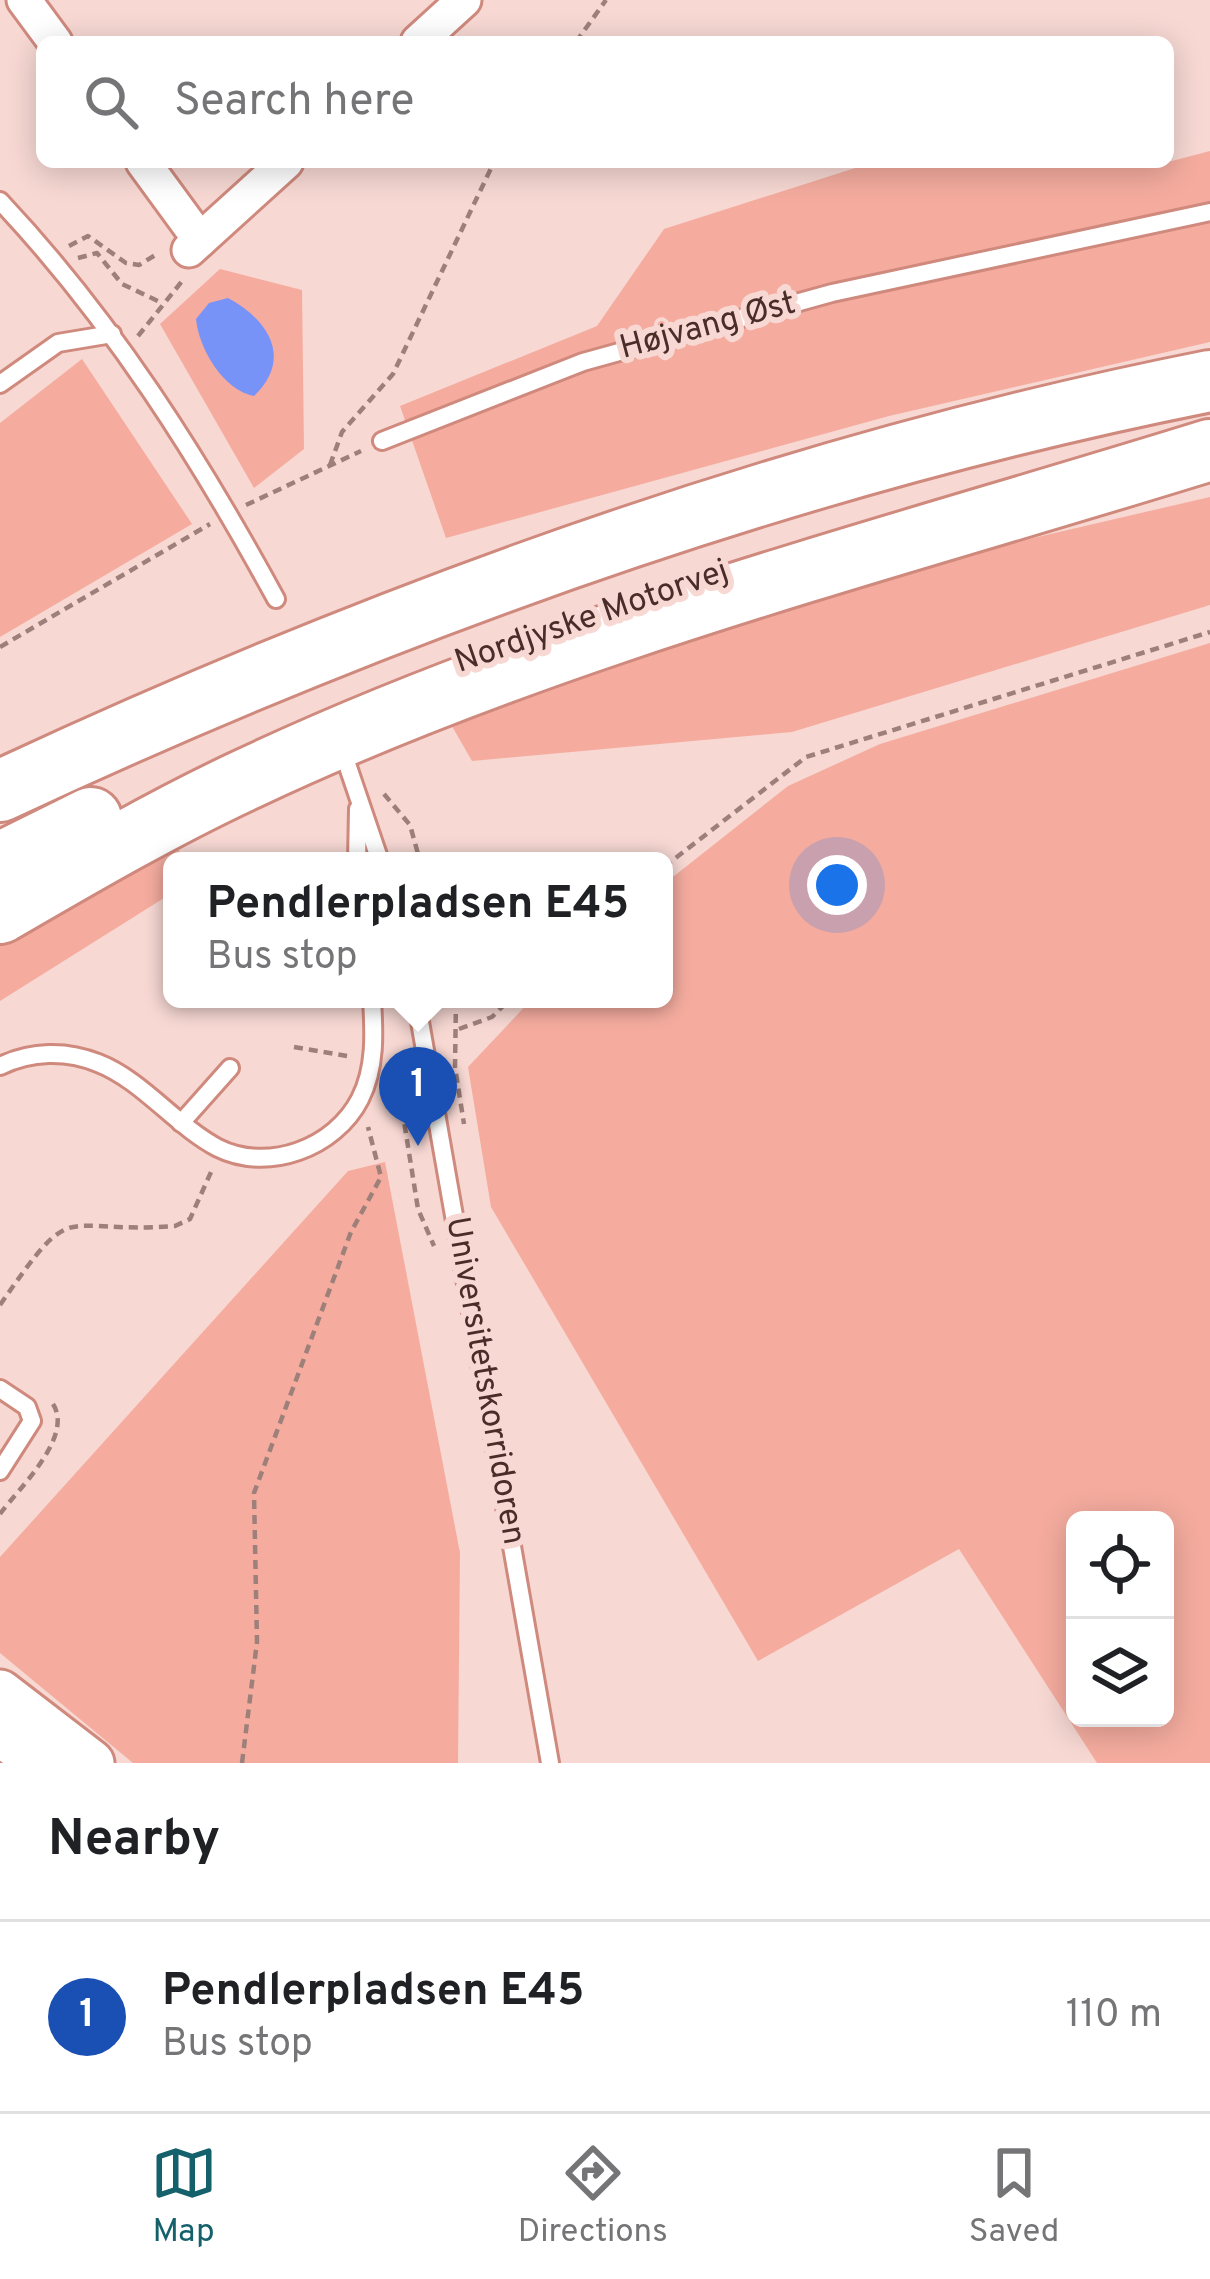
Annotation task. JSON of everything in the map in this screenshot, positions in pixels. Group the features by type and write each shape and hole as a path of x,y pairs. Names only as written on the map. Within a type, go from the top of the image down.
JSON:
{"highway":[{"name":"Nordjyske Motorvej","path":"0,787 372,630 667,524 983,432 1210,381"},
{"name":"Nordjyske Motorvej","path":"0,863 129,800 432,673 635,600 929,512 1210,448"},
{"path":"0,914 246,779 436,699 682,614 1210,448"}],"main road":[{"path":"0,1694 91,1763"},
{"path":"0,1733 42,1763"}],"street":[{"path":"24,0 51,36"},
{"path":"425,36 464,0"},
{"path":"146,168 194,245 279,168"}],"lane":[{"path":"0,201 112,334 166,410 276,599"},
{"name":"Højvang Øst","path":"382,441 583,362 855,288 1210,212"},
{"path":"0,384 62,341 112,334"},
{"path":"346,761 377,852"},
{"path":"357,852 358,796"},
{"path":"0,1066 22,1056 50,1054 102,1064 221,1149 270,1158 307,1149 338,1129 361,1098 372,1060 372,1008"},
{"name":"Universitetskorridoren","path":"418,1008 550,1763"},
{"path":"181,1123 230,1068"},
{"path":"0,1389 27,1407 32,1421 0,1471"}],"path":[{"path":"580,36 606,0"},
{"path":"330,465 342,432 393,374 491,168"},
{"path":"68,246 88,236 126,263 139,265 164,249 194,245 189,274 160,302 139,336"},
{"path":"78,258 97,253 122,284 160,302"},
{"path":"0,646 229,513 382,441"},
{"path":"673,860 806,757 1210,632"},
{"path":"381,790 410,825 418,852"},
{"path":"457,1008 454,1067 465,1133"},
{"path":"459,1029 492,1017 501,1008"},
{"path":"294,1047 372,1060"},
{"path":"242,1763 257,1642 254,1493 350,1232 381,1177 361,1098"},
{"path":"0,1305 46,1238 70,1224 141,1228 190,1219 221,1149"}],"shaded area":[{"path":"1210,151 1210,342 889,416 446,538 400,406 597,326 664,229 855,168 1174,168 1174,160"},
{"path":"220,269 302,290 304,449 254,488 160,324"},
{"path":"82,359 192,524 0,637 0,423"},
{"path":"1210,497 1210,605 792,732 472,761 449,721 674,638 929,562"},
{"path":"1210,643 1210,1763 1097,1763 1074,1727 1174,1727 1174,1511 1066,1511 1066,1715 959,1549 758,1661 491,1207 468,1067 524,1008 673,1008 673,877 788,786 880,744"},
{"path":"163,856 163,899 0,1001 0,943"},
{"path":"385,1162 460,1553 458,1763 133,1763 0,1653 0,1557 348,1171"}],"water":[{"path":"228,298 255,317 271,341 272,368 254,396 223,377 198,331 196,319 209,303"}],"place":[{"name":"Pendlerpladsen E45","path":"418,1146"}]}
